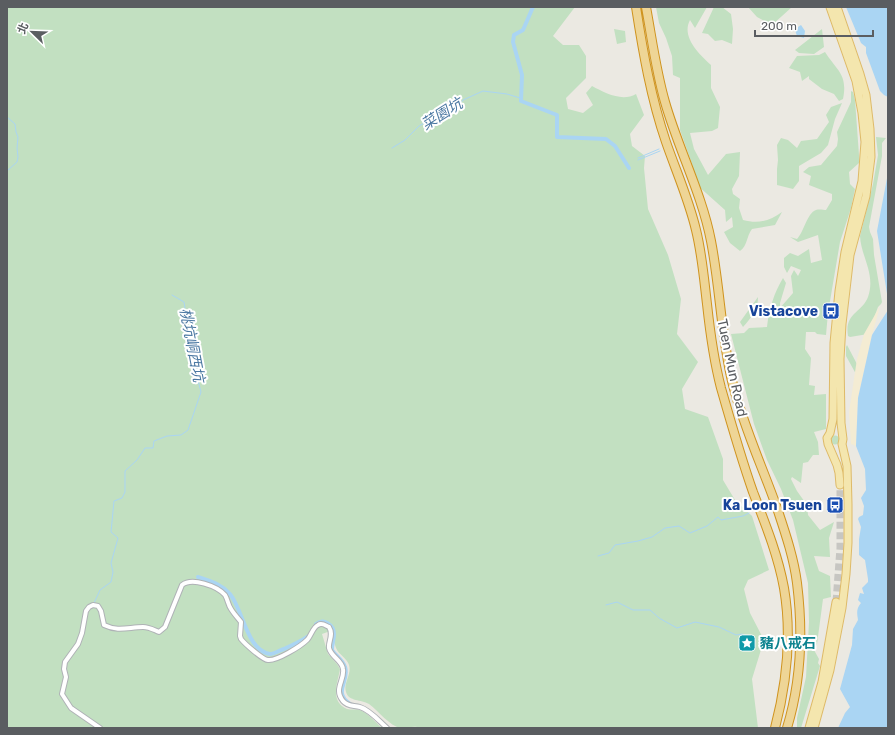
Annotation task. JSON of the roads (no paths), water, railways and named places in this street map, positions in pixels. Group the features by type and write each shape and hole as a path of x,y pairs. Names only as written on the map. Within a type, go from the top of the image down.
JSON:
{"highway":[{"name":"Tuen Mun Road","path":"636,7 656,110 697,233 702,259 713,349 721,386 738,447 778,560 784,588 788,622 788,647 786,675 775,728"},
{"name":"Tuen Mun Road","path":"646,7 664,101 711,240 724,343 732,382 746,430 778,509 790,546 797,582 800,614 800,648 794,701 787,728"}],"main road":[{"path":"830,7 856,81 862,113 865,142 862,181 845,252 839,291 834,343 833,419 827,441 840,473 840,485"},
{"path":"814,728 830,670 842,608 846,574 848,543 848,486 847,466 842,444 840,359 842,324 850,255 870,168 871,142 869,116 863,84 837,7"},
{"path":"830,434 837,432 842,436"},
{"path":"829,446 834,448 840,447 842,444"},
{"path":"808,728 822,682 836,602"}],"street":[{"path":"100,728 71,708 63,699 62,693 66,677 64,669 65,662 80,639 87,609 93,605 98,606 101,611 104,625 109,627 119,630 147,627 159,632 165,627 182,585 188,582 199,582 213,586 224,594 228,600 231,610 241,622 241,639 265,660 272,660 281,657 305,642 319,624 330,627 332,633 329,649 343,668 339,689 340,696 348,705 358,706 367,710 387,728"}],"water":[{"path":"846,7 888,7 888,97 880,91 866,53 866,47 861,43"},
{"path":"801,25 805,31 804,38 797,36 795,30"},
{"path":"888,173 888,300 877,231"},
{"path":"888,310 888,728 838,728 845,713 850,707 840,689 852,645 853,629 858,620 857,613 861,603 858,600 860,593 864,594 862,588 868,582 865,560 859,555 861,527 858,519 863,515 864,506 861,498 866,490 865,469 856,446 858,398 872,335"}],"waterway":[{"path":"533,7 523,30 514,35 513,42 522,75 521,101 557,115 557,137 606,139 615,146 629,168"},
{"name":"菜園坑","path":"392,148 405,140 419,126 426,122 436,120 456,108 463,100 483,91 507,94 520,98"},
{"path":"7,117 15,124 18,137 17,162 7,171"},
{"path":"638,158 659,149"},
{"path":"638,160 660,151"},
{"name":"桃坑峒西坑","path":"94,603 100,590 111,582 113,572 111,563 118,538 111,532 114,501 122,498 125,492 125,471 137,460 145,448 153,448 154,441 167,436 181,435 188,430 201,392 196,373 196,356 191,348 184,302 172,295"},
{"path":"598,556 609,553 615,545 652,537 665,528 679,526 690,533 707,526 718,517 721,520 743,516 749,513"},
{"path":"198,577 219,585 230,594 235,601 251,638 256,646 262,651 270,654 273,653 284,649 311,634"},
{"path":"606,605 617,602 633,610 650,610 659,618 677,628 695,622 719,627 736,635 742,634 751,638"},
{"path":"316,624 319,622 328,623 334,631 332,650 343,662 345,667 346,672 342,695 350,704"}],"tunnel":[{"path":"836,602 840,548 840,485"}],"place":[{"name":"Vistacove","path":"831,311"},
{"name":"Ka Loon Tsuen","path":"835,505"},
{"name":"豬八戒石","path":"747,643"}]}
